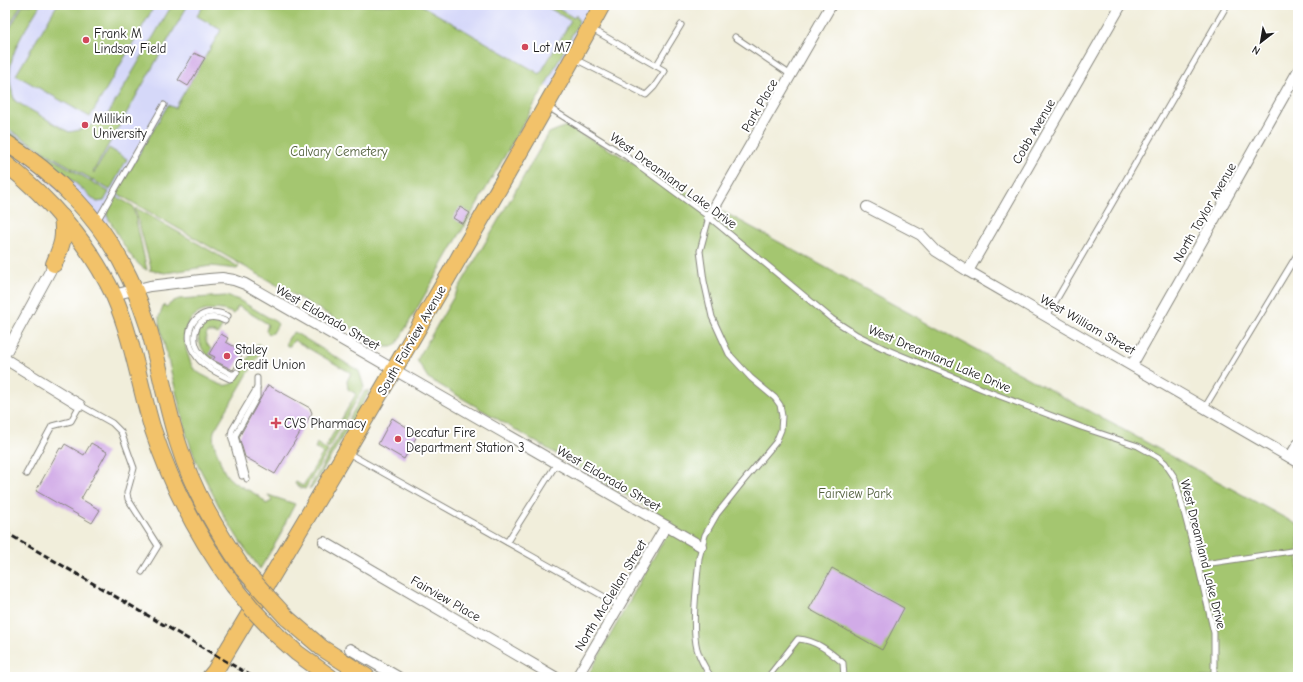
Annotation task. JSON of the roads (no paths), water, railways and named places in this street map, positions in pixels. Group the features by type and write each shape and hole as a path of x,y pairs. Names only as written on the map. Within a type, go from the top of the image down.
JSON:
{"main road":[{"name":"South Fairview Avenue","path":"213,675 394,370 546,106 602,5"},
{"path":"5,142 22,153 58,181 73,196 118,256 135,289 148,328 177,440 188,470 210,517 224,542 243,569 287,618 322,648 367,677"},
{"path":"5,163 47,200 62,217 82,243 113,294 130,344 152,425 168,471 187,513 202,540 233,585 254,611 296,653 330,677"},
{"path":"54,264 64,241 62,217"}],"street":[{"name":"Park Place","path":"709,217 831,5"},
{"name":"Cobb Avenue","path":"968,271 1121,5"},
{"name":"North Taylor Avenue","path":"1132,364 1298,71"},
{"name":"West William Street","path":"867,207 921,235 936,251 968,271 1132,364 1294,459"},
{"path":"5,354 54,264"},
{"name":"West Eldorado Street","path":"113,294 135,289 222,278 245,284 701,546"},
{"path":"5,359 80,405"},
{"path":"1294,459 1298,444"},
{"name":"North McClellan Street","path":"576,677 666,526"},
{"name":"Fairview Place","path":"324,542 555,677"},
{"path":"350,649 398,677"}],"lane":[{"path":"1047,316 1202,52 1227,5"},
{"path":"656,66 681,25"},
{"path":"573,58 646,95 654,88 665,71 589,28"},
{"path":"735,37 791,75"},
{"path":"95,224 164,105"},
{"name":"West Dreamland Lake Drive","path":"546,106 626,156 709,217 832,319 857,335 883,348 992,393 1082,428 1138,446 1158,457 1165,463 1175,478 1198,565 1214,633 1214,676"},
{"path":"709,217 700,252 704,281 712,317 729,354 751,378 780,405 782,416 781,430 776,442 717,514 705,535 701,546 695,633 697,648 711,677"},
{"path":"1205,408 1298,253"},
{"path":"226,318 216,311 199,316 190,328 189,340 196,358 204,364 230,379 233,378 237,372"},
{"path":"244,478 235,436 257,397 257,378"},
{"path":"26,474 52,426 71,421 80,405 117,427 126,444 134,468 127,493 128,499 158,546 142,572"},
{"path":"346,451 619,605"},
{"path":"507,542 557,463"},
{"path":"1198,565 1298,550"},
{"path":"768,677 798,639 806,640 826,648 843,663 844,677"}],"railway":[{"path":"5,532 253,677"}],"place":[{"name":"Frank M Lindsay Field","path":"86,40"},
{"name":"Lot M7","path":"525,47"},
{"name":"Millikin University","path":"85,125"},
{"name":"Staley Credit Union","path":"227,356"},
{"name":"CVS Pharmacy","path":"276,423"},
{"name":"Decatur Fire Department Station 3","path":"398,439"}],"park label":[{"name":"Calvary Cemetery","path":"339,151"},
{"name":"Fairview Park","path":"855,493"}]}
